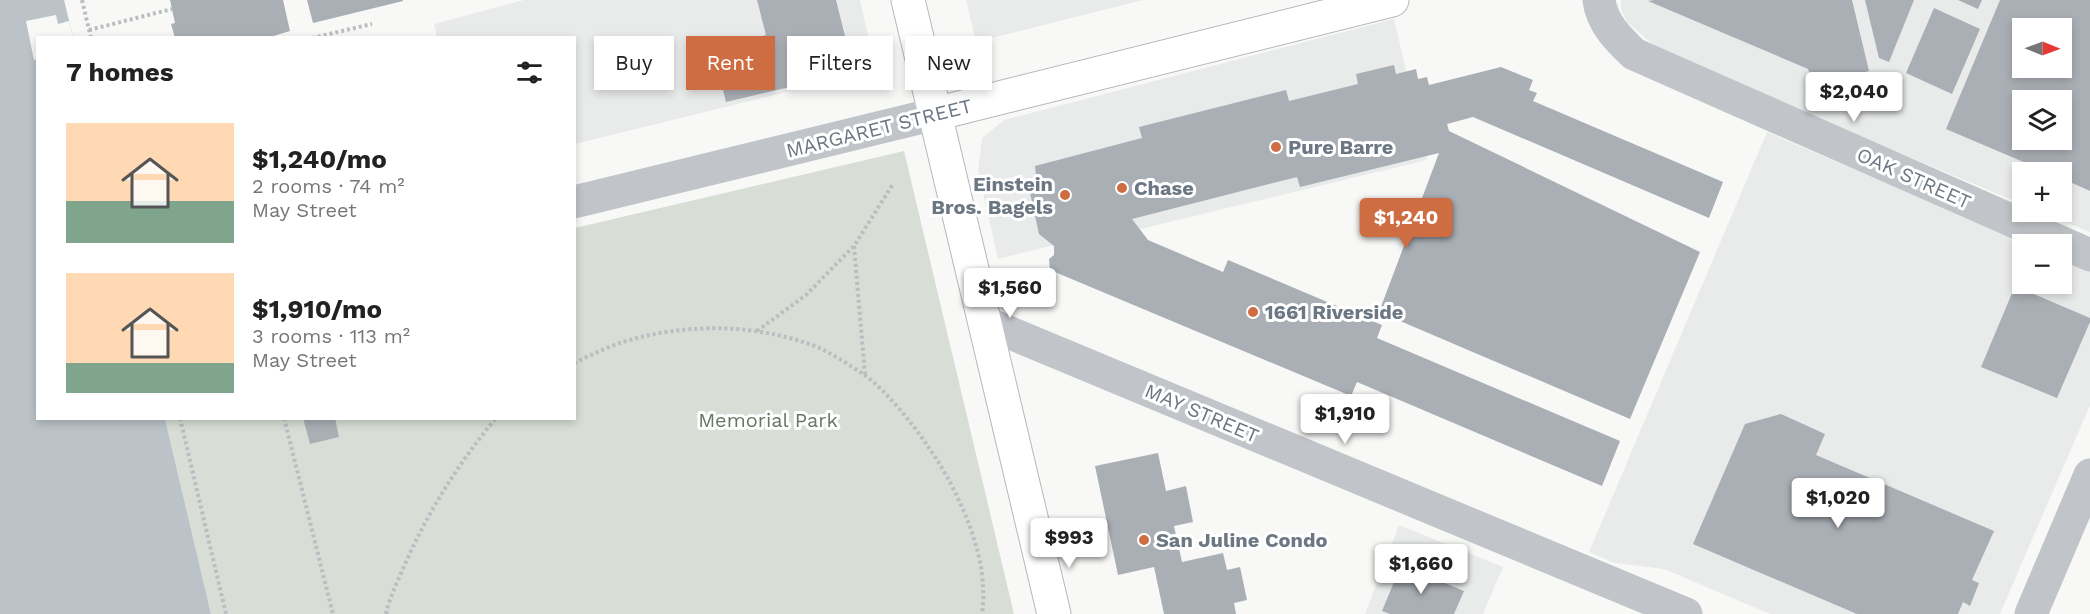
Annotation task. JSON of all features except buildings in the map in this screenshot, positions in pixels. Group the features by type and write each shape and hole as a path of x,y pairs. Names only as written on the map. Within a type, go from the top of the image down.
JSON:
{"main road":[{"path":"908,0 1054,614"},
{"name":"MARGARET STREET","path":"935,114 1392,0"}],"street":[{"name":"OAK STREET","path":"1599,0 1600,10 1615,35 1634,54 2090,255"},
{"name":"MARGARET STREET","path":"576,202 935,114"},
{"name":"MAY STREET","path":"984,322 1686,614"},
{"path":"2031,614 2090,475"}],"path":[{"path":"82,0 90,36"},
{"path":"89,30 172,9"},
{"path":"321,36 372,24"},
{"path":"757,331 806,295 854,246 892,183"},
{"path":"854,246 865,376"},
{"path":"576,362 619,343 666,331 705,328 757,331 814,345 865,376 909,419 941,464 961,505 977,550 984,585 982,614"},
{"path":"180,420 226,614"},
{"path":"284,420 333,614"},
{"path":"386,614 388,603 410,552 434,505 467,453 494,420"}],"shaded area":[{"path":"0,0 64,0 73,36 36,36 36,420 165,420 211,614 0,614"},
{"path":"524,0 860,0 868,36 787,36 787,90 795,90 576,144 576,36 437,36 434,24"},
{"path":"966,0 1143,0 992,38 992,36 975,36"},
{"path":"1621,0 2090,0 2090,232 2065,222 2072,222 2072,162 2012,162 2012,200 1665,55 1627,22 1621,9"},
{"path":"1394,19 1427,160 1132,231 1130,226 998,259 978,171 982,138 1004,120"},
{"path":"1767,132 2012,237 2012,294 2072,294 2072,263 2090,271 2090,405 2000,614 1770,614 1664,569 1615,563 1589,552"},
{"path":"1399,525 1503,567 1483,614 1365,614"}],"green space":[{"name":"Memorial Park","path":"904,151 1014,614 211,614 165,420 576,420 576,228"}],"pier":[{"path":"56,15 58,24 69,21 73,36 36,36 36,59 34,60 26,21"}],"place":[{"name":"Pure Barre","path":"1276,147"},
{"name":"Chase","path":"1122,188"},
{"name":"Einstein Bros. Bagels","path":"1065,195"},
{"name":"1661 Riverside","path":"1253,312"},
{"name":"San Juline Condo","path":"1144,540"}]}
